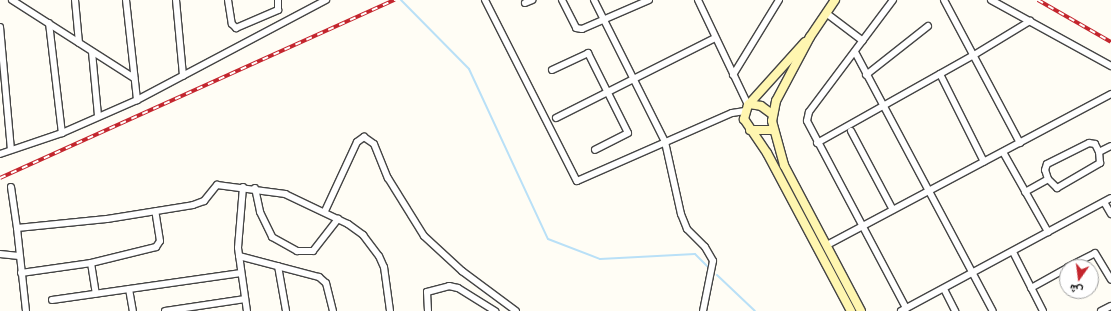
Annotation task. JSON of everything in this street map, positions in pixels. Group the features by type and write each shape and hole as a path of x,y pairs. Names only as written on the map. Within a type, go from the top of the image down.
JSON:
{"main road":[{"path":"835,0 810,37 772,114 773,130 784,165 861,311"},
{"path":"810,37 747,107 744,119 767,153 851,311"},
{"path":"747,107 761,106 772,114"},
{"path":"750,130 773,130"}],"street":[{"path":"12,0 134,78"},
{"path":"75,0 79,43"},
{"path":"126,0 137,100"},
{"path":"176,0 183,76"},
{"path":"228,0 232,24 236,28 278,10 278,0"},
{"path":"0,154 62,133 98,115 137,100 326,0"},
{"path":"485,0 577,181 747,107 698,0"},
{"path":"525,3 532,0"},
{"path":"562,0 576,28 582,29 604,21 649,0"},
{"path":"594,0 665,142 681,214 687,229 705,247 713,261 703,311"},
{"path":"733,75 779,0"},
{"path":"893,0 809,112 807,125 862,227 903,310 973,274 1111,198"},
{"path":"944,0 1020,143"},
{"path":"991,0 1111,66"},
{"path":"826,13 863,41"},
{"path":"817,143 974,55 1030,21"},
{"path":"49,23 62,133"},
{"path":"0,26 11,150"},
{"path":"866,75 928,26"},
{"path":"556,118 715,38"},
{"path":"92,52 98,115"},
{"path":"855,52 993,311"},
{"path":"552,70 588,53 628,133 595,150"},
{"path":"940,74 984,162"},
{"path":"826,245 1111,94"},
{"path":"851,131 893,210"},
{"path":"325,211 357,142 364,137 374,144 388,178 424,236 462,271 516,311"},
{"path":"1089,143 1095,144 1099,152 1100,164 1057,188 1048,179 1045,170 1047,164 1089,143"},
{"path":"1099,152 1111,146"},
{"path":"1003,152 1024,192 1048,232"},
{"path":"1024,192 1048,179"},
{"path":"17,228 155,211 198,204 212,194 217,186 255,188 297,198 325,211 363,235 379,256 384,268 390,311"},
{"path":"11,187 26,311"},
{"path":"243,187 238,256 247,311"},
{"path":"255,188 260,212 272,238 297,250 313,251 338,219"},
{"path":"1104,202 1111,214"},
{"path":"21,273 91,263 156,247 160,241 155,211"},
{"path":"1013,252 1043,311"},
{"path":"1083,259 1095,253 1099,259"},
{"path":"0,254 19,256"},
{"path":"238,256 324,280 333,311"},
{"path":"1099,260 1111,280"},
{"path":"91,263 96,294"},
{"path":"278,266 286,311"},
{"path":"1031,288 1059,272"},
{"path":"52,300 241,273"},
{"path":"428,311 427,292 449,286 458,288 495,311"},
{"path":"129,289 133,311"},
{"path":"944,289 956,311"},
{"path":"165,311 245,299"},
{"path":"1101,311 1111,306"}],"waterway":[{"path":"401,0 469,69 548,239 600,259 695,254 707,266"},
{"path":"717,275 755,311"}],"railway":[{"path":"0,178 395,0"},
{"path":"1038,0 1111,42"}]}
